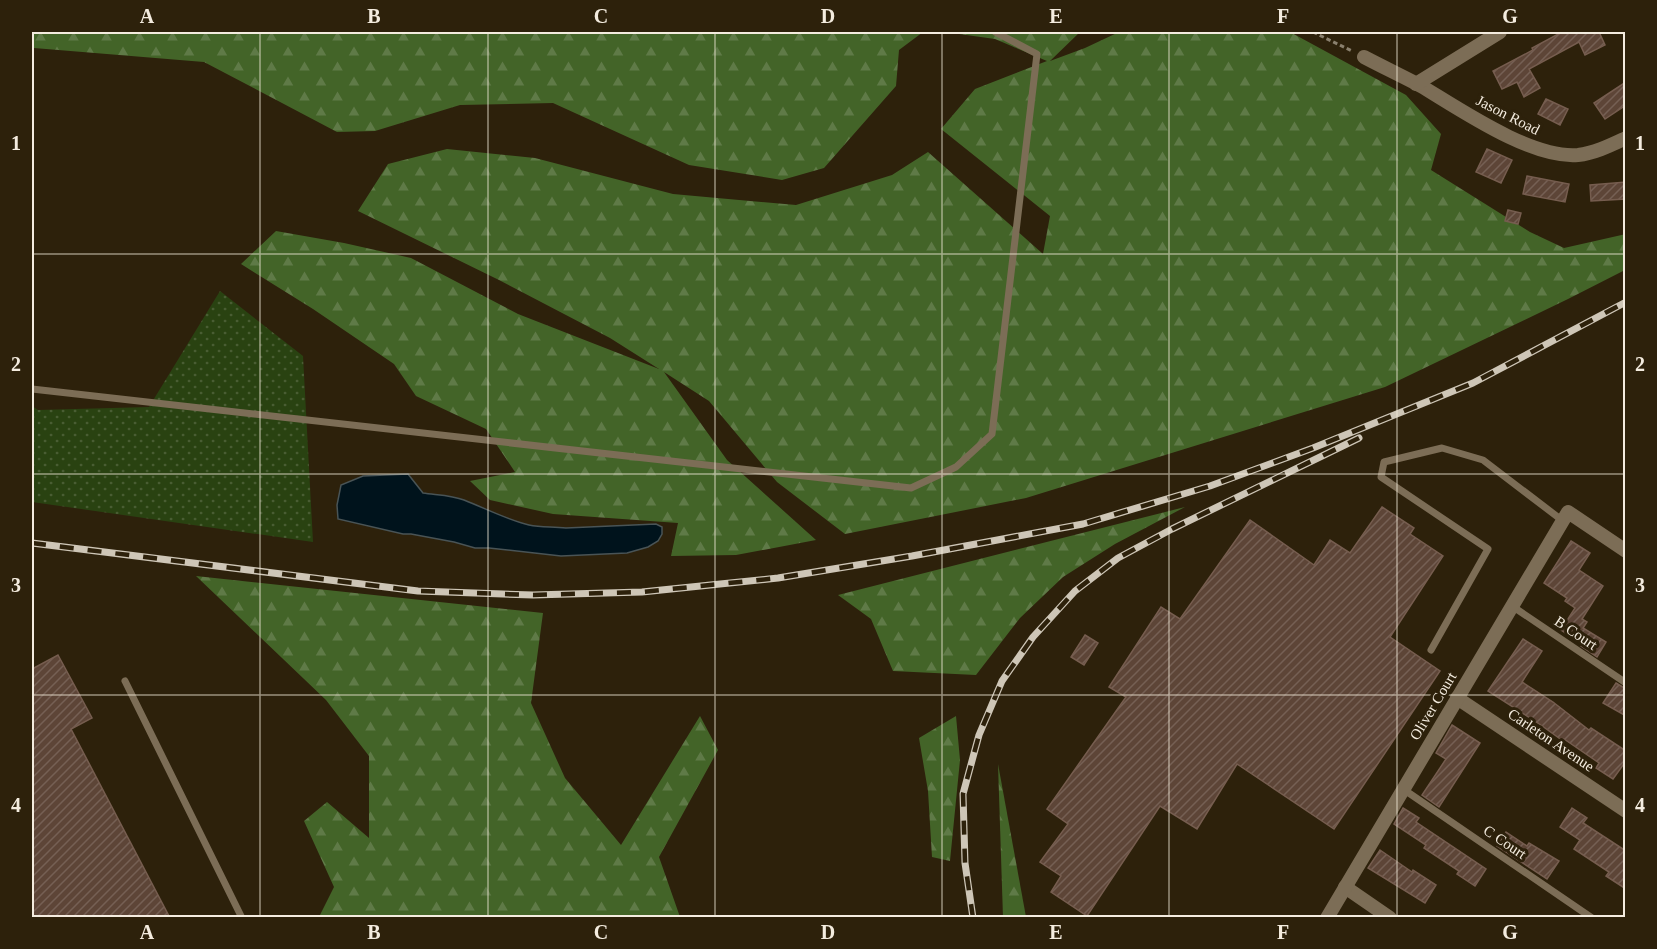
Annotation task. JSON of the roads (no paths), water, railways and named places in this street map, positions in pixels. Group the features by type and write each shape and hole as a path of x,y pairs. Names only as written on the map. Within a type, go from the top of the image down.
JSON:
{"street":[{"path":"1416,84 1500,32"},
{"name":"Jason Road","path":"1364,57 1508,137 1545,151 1578,155 1603,149 1626,138"},
{"path":"1565,516 1626,551"},
{"name":"Oliver Court","path":"1327,918 1565,516"},
{"name":"Carleton Avenue","path":"1458,698 1626,811"},
{"path":"1345,887 1390,918"}],"lane":[{"path":"32,390 911,488 956,467 992,434 1037,54 995,32"},
{"path":"1431,650 1488,549 1381,477 1384,462 1442,448 1483,460 1565,516"},
{"name":"B Court","path":"1512,606 1626,683"},
{"path":"124,681 242,918"},
{"name":"C Court","path":"1403,789 1592,918"}],"water":[{"path":"408,474 423,493 459,498 529,525 566,528 656,524 662,527 662,534 658,541 648,547 627,553 561,556 475,548 338,519 337,505 341,485 363,476"}],"railway":[{"path":"32,543 418,591 533,595 642,592 778,578 1083,524 1210,486 1313,448 1473,383 1626,302"},
{"path":"973,918 965,863 963,794 979,735 1002,681 1033,637 1075,591 1118,558 1172,529 1359,438"}]}
